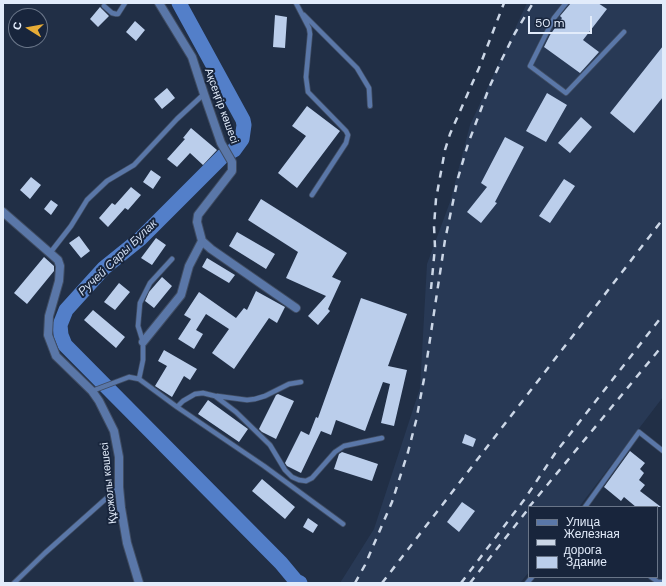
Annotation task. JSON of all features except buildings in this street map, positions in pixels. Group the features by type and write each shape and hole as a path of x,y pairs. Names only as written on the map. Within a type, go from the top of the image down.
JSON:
{"street":[{"name":"Ақсеңгір көшесі","path":"159,3 192,58 221,143 232,162 232,171 198,215 197,222 202,240"},
{"name":"Құсжолы көшесі","path":"3,212 58,260 60,266 59,281 49,316 48,335 56,356 92,391 99,401 114,431 120,457 119,486 126,543 139,583"},
{"path":"143,342 181,295 189,266 202,240 211,249 296,308"}],"lane":[{"path":"104,6 112,13 118,14 125,3"},
{"path":"566,3 554,18 530,66 566,93 624,32"},
{"path":"296,6 358,68 369,88 370,106"},
{"path":"296,6 305,20 310,34 306,77 308,92 346,131 348,135 346,143 312,195"},
{"path":"50,252 71,226 87,200 107,181 134,165 177,119 204,94"},
{"path":"139,379 143,360 143,342 138,326 140,303 150,283 172,259"},
{"path":"92,391 129,377 139,379 177,407 264,466 343,524"},
{"path":"177,407 183,401 195,394 203,393 242,399 256,398 265,396 289,384 301,382"},
{"path":"215,396 236,412 270,445 285,470 292,477 298,480 306,481 312,478 335,452 344,446 382,438"},
{"path":"586,506 639,432 663,451"},
{"path":"14,583 119,486"},
{"path":"652,578 658,582 663,582"}],"shaded area":[{"path":"527,3 663,3 663,397 580,506 528,506 528,573 520,583 340,583 374,529 420,388 427,264 450,202 470,125"}],"waterway":[{"name":"Ручей Сары Булак","path":"179,3 243,120 244,125 242,139 234,150 223,156 140,239 104,268 66,310 60,325 61,335 65,345 281,563 296,581 300,583"}],"railway":[{"path":"431,289 435,247 434,226 436,199 445,150 450,134 479,68 504,3"},
{"path":"355,583 365,565 392,502 416,421 424,379 445,240 458,178 468,144 489,88 502,59 515,33 533,3"},
{"path":"382,583 663,219"},
{"path":"461,583 524,500 556,452 663,315"},
{"path":"530,506 663,345"},
{"path":"470,583 528,509"}]}
